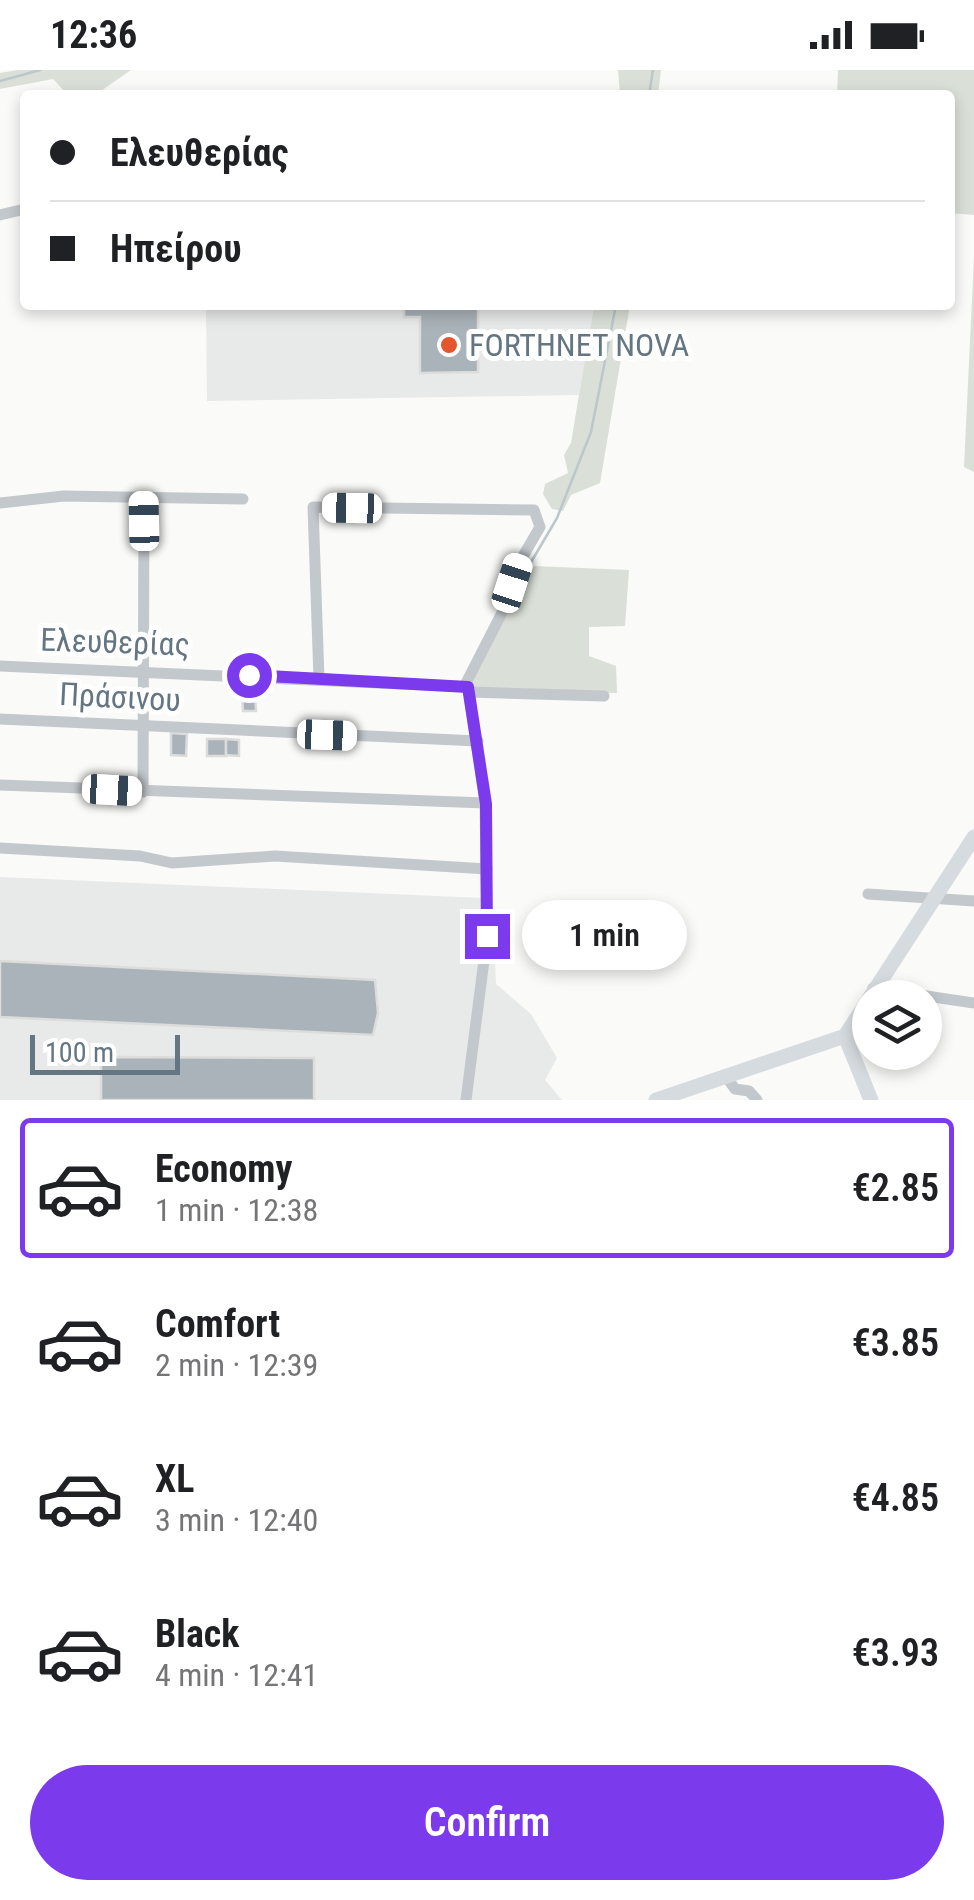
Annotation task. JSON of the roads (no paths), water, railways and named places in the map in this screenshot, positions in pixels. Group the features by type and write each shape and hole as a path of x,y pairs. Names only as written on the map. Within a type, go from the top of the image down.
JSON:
{"street":[{"path":"0,503 50,496 243,499"},
{"path":"143,792 144,497"},
{"path":"318,678 313,508 534,510 540,527 519,563 510,597 468,688 486,804 487,869 485,974 466,1100"},
{"name":"Ελευθερίας","path":"0,666 318,678 604,696"},
{"name":"Πράσινου","path":"0,719 478,741"},
{"path":"0,785 486,804"},
{"path":"878,980 974,836"},
{"path":"0,848 140,856 172,863 275,856 487,869"},
{"path":"868,894 974,901"},
{"path":"942,998 974,1003"},
{"path":"656,1100 845,1036 852,1024"},
{"path":"845,1036 870,1100"},
{"path":"725,1075 735,1089 749,1092 758,1100"}],"waterway":[{"path":"0,81 40,70"},
{"path":"650,90 653,70"},
{"path":"520,581 557,518 591,432 615,310"}],"place":[{"name":"FORTHNET NOVA","path":"449,345"}]}
